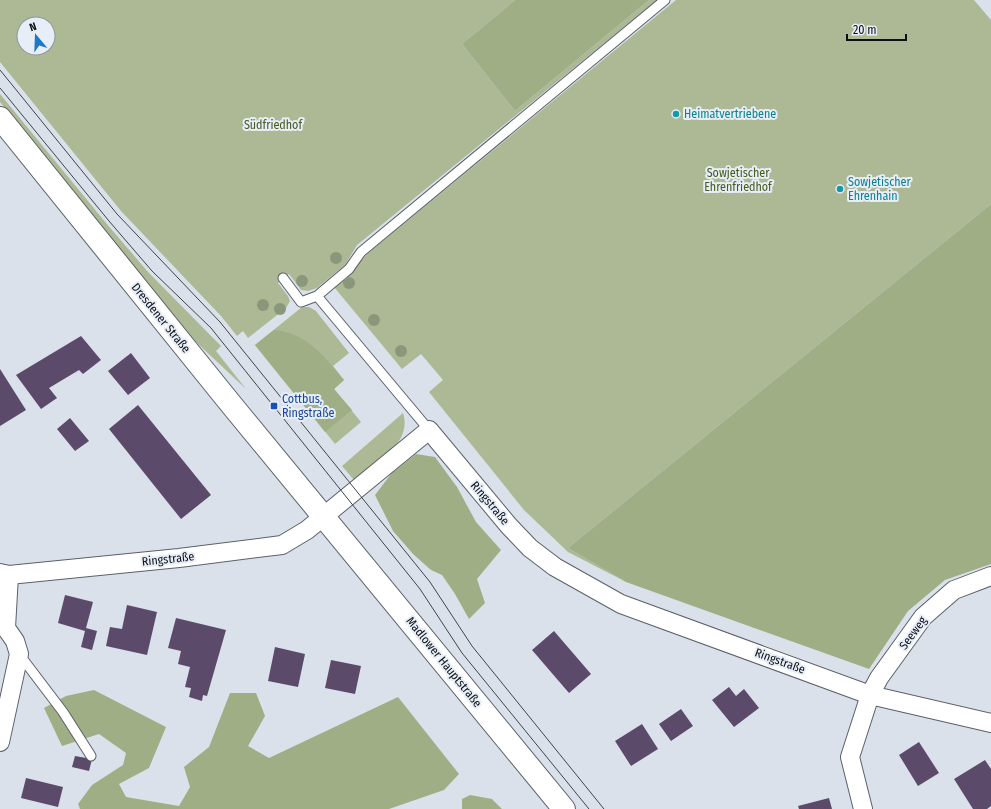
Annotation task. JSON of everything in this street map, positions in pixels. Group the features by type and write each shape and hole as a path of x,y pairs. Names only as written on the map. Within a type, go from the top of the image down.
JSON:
{"main road":[{"name":"Dresdener Straße","path":"0,118 324,517"},
{"name":"Madlower Hauptstraße","path":"324,517 564,809"}],"street":[{"name":"Ringstraße","path":"19,654 15,641 6,628 4,574 179,558 282,545 307,530 324,517 429,430 509,526 530,548 555,567 621,604 870,695 991,723"},
{"name":"Seeweg","path":"863,809 850,757 870,695 879,678 923,617 954,590 991,576"},
{"path":"0,742 19,654"}],"lane":[{"path":"283,278 301,302 317,296 348,269 361,252 665,0"},
{"path":"317,296 429,430"},
{"path":"19,654 63,712 91,756"}],"green space":[{"name":"Südfriedhof","path":"0,0 515,0 462,44 515,111 649,0 657,0 357,245 345,265 317,288 308,291 301,290 289,274 278,283 290,301 286,308 248,338 243,331 237,336 221,316 121,211 0,62"},
{"path":"515,0 649,0 515,111 462,44"},
{"name":"Sowjetischer Ehrenfriedhof","path":"676,0 974,0 991,20 991,204 568,548 626,582 568,552 524,510 429,392 443,380 421,354 402,369 334,287 352,272 367,254"},
{"path":"0,94 149,273 221,346 216,351 246,389 196,342 0,102"},
{"path":"991,204 991,564 945,580 908,611 869,669 626,582 568,548"},
{"path":"302,307 309,307 316,311 349,353 333,366 344,380 334,389 361,422 335,444 255,345"},
{"path":"274,330 296,335 314,347 344,380 334,389 352,410 325,432 255,345"},
{"path":"403,413 405,424 403,434 397,443 381,460 354,480 342,466"},
{"path":"416,454 435,457 457,487 476,522 501,550 477,579 485,603 469,619 442,575 431,570 413,554 393,531 375,495 391,474"},
{"path":"94,690 166,727 149,768 119,784 126,797 179,806 190,787 184,767 209,747 230,693 256,693 265,716 248,746 269,758 398,697 459,774 444,790 389,809 80,809 78,804 92,785 123,765 126,753 99,734 62,746 44,708 66,696"},
{"path":"470,795 492,799 502,809 462,809 462,799"}],"building":[{"path":"81,336 101,360 83,374 79,370 49,388 57,398 41,409 16,375"},
{"path":"131,353 150,378 128,395 108,371"},
{"path":"0,369 26,410 0,426"},
{"path":"138,405 211,495 181,519 109,429"},
{"path":"70,418 89,441 75,451 57,429"},
{"path":"65,595 93,602 86,628 97,631 92,650 81,647 85,631 58,623"},
{"path":"127,605 157,612 147,655 106,646 110,627 122,629"},
{"path":"176,618 226,630 207,696 203,695 202,701 189,697 191,688 185,687 190,667 178,664 181,651 168,648"},
{"path":"554,631 591,674 569,693 532,650"},
{"path":"275,647 305,654 298,687 268,681"},
{"path":"331,660 361,666 355,694 325,688"},
{"path":"729,687 736,696 744,689 759,708 734,727 712,700"},
{"path":"681,709 693,726 671,741 659,724"},
{"path":"642,724 658,749 631,766 615,741"},
{"path":"919,742 939,773 918,786 899,755"},
{"path":"75,756 92,759 89,771 72,767"},
{"path":"985,760 991,769 991,806 987,809 973,809 954,779"},
{"path":"26,778 63,787 58,807 21,798"},
{"path":"829,798 832,809 799,809 798,806"}],"tram line":[{"path":"0,70 117,214 220,322 430,582 472,646 604,809"},
{"path":"0,88 152,271 211,328 420,589 462,653 589,809"}],"place":[{"name":"Heimatvertriebene","path":"676,114"},
{"name":"Sowjetischer Ehrenhain","path":"840,189"},
{"name":"Cottbus, Ringstraße","path":"274,406"}]}
